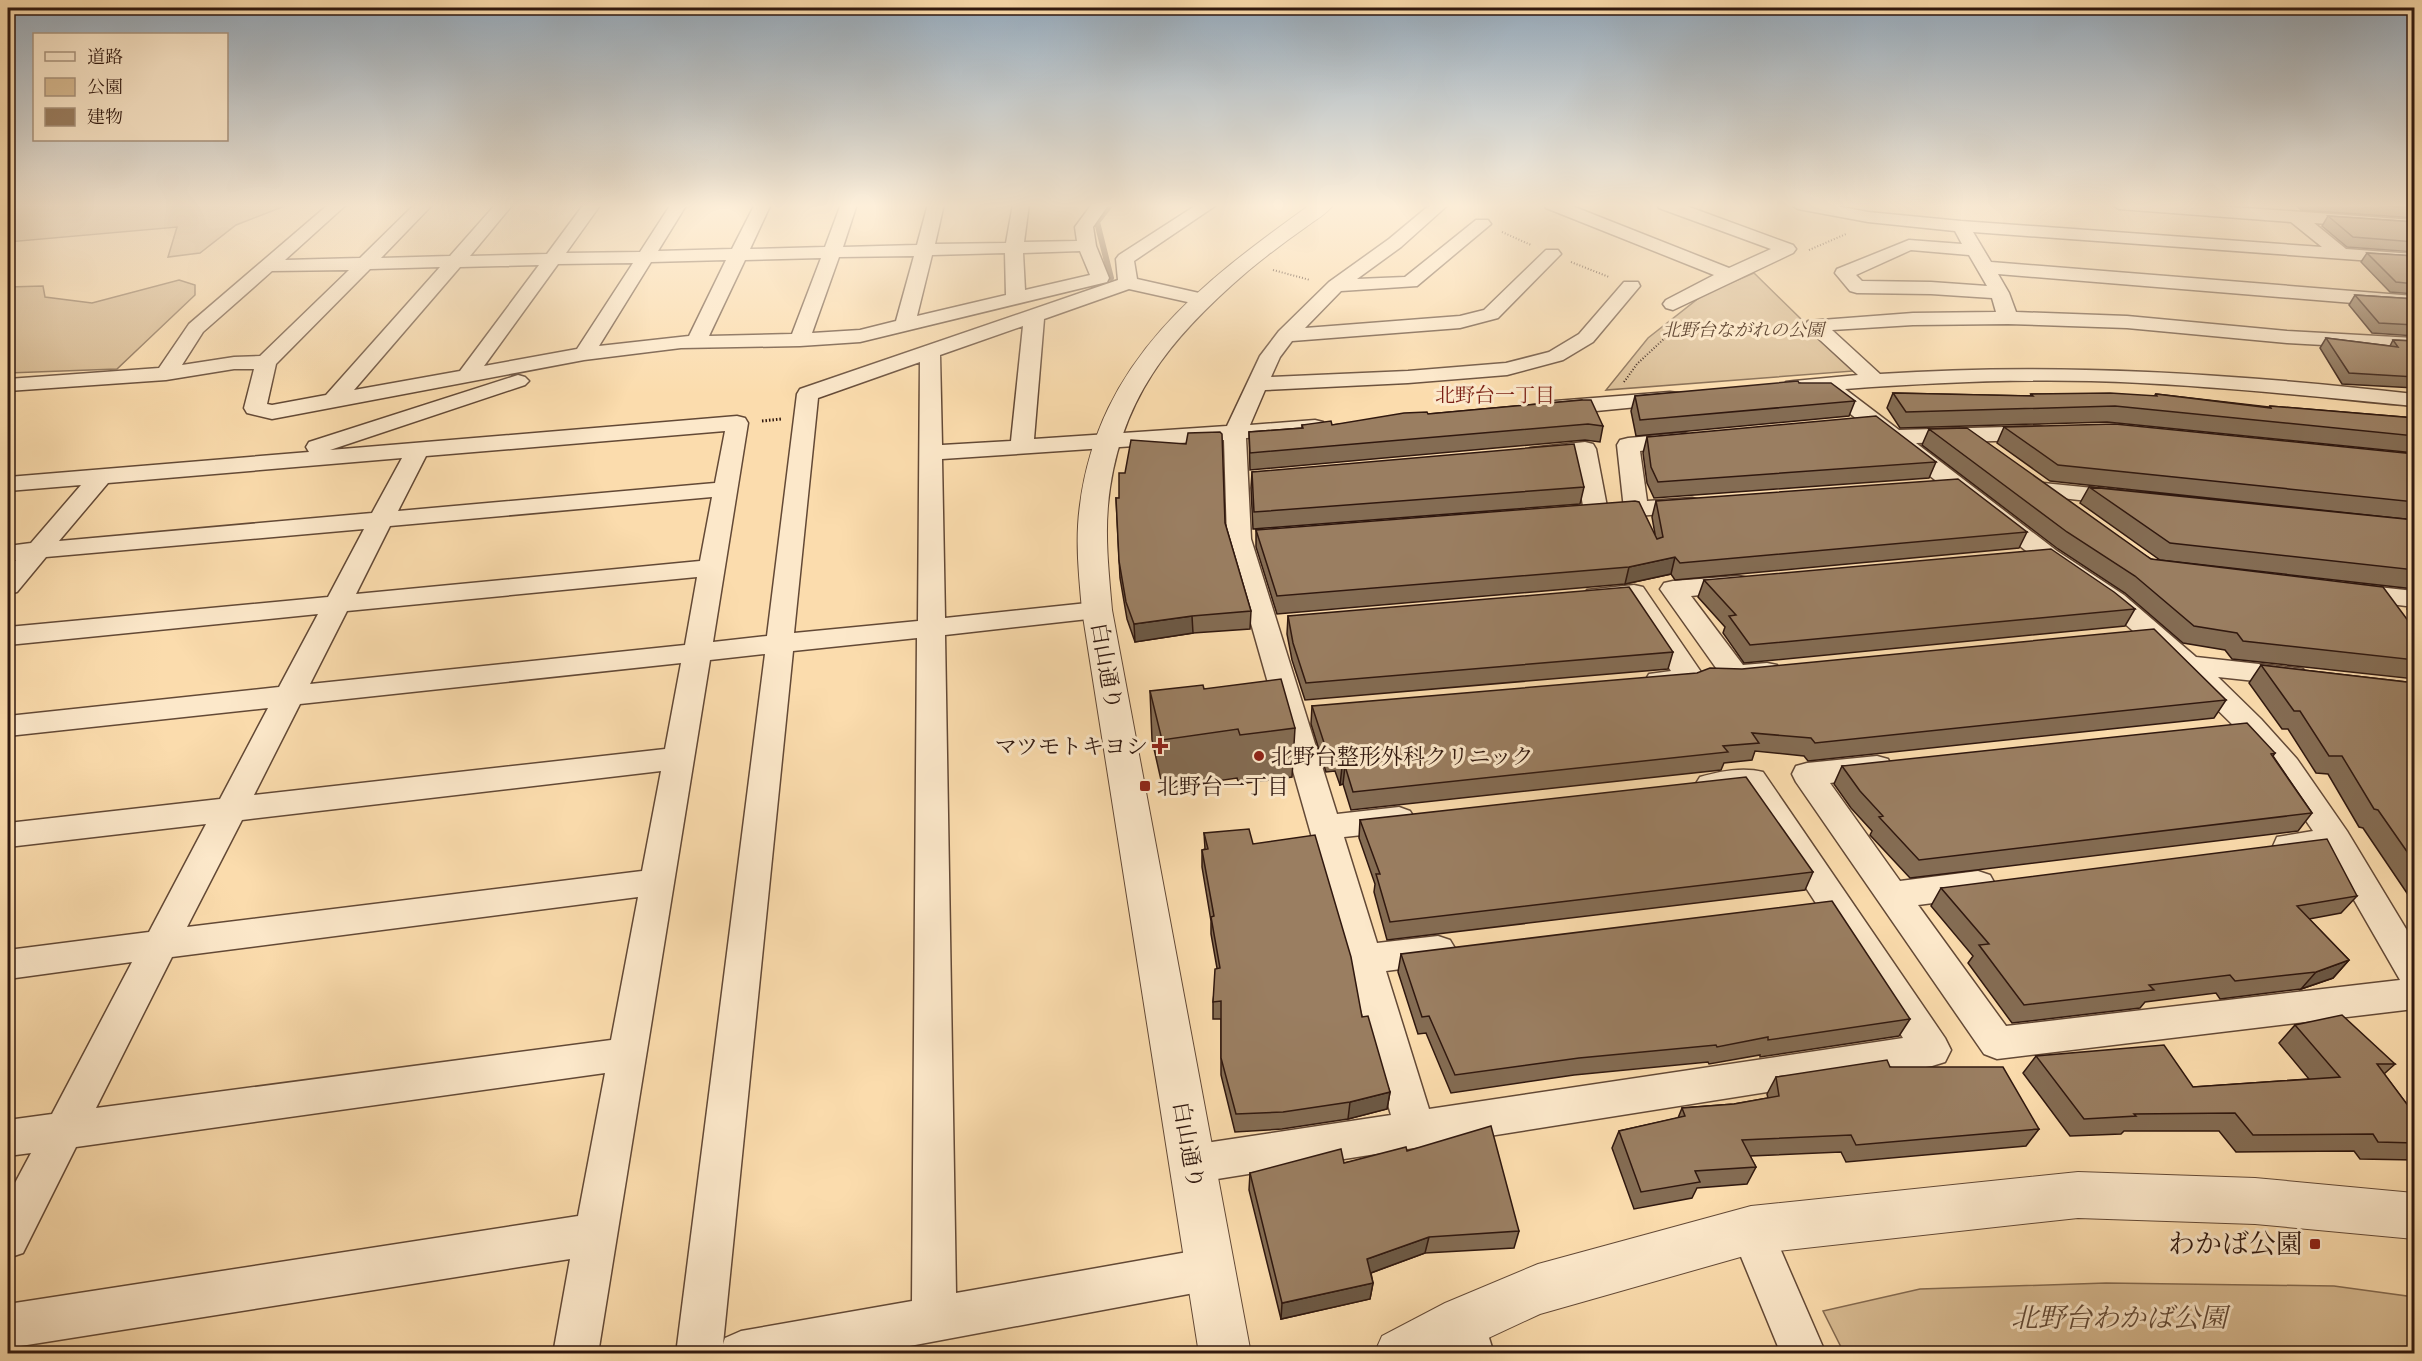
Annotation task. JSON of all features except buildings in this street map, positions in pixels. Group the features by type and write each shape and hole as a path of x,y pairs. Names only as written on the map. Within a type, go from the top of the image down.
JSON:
{"street":[{"path":"165,374 196,328 267,268"},
{"path":"360,268 266,362 255,408 272,412 584,354 696,341 800,340 860,336 905,326 1025,307 1128,283 1201,299"},
{"path":"333,401 449,268"},
{"path":"468,374 547,268"},
{"path":"584,354 639,268"},
{"path":"696,341 732,268"},
{"path":"800,340 826,268"},
{"path":"905,326 920,268"},
{"path":"1018,268 1025,307 1022,446"},
{"path":"699,1353 808,394 930,352 1025,307 1100,278 1096,268"},
{"path":"1126,268 1128,283"},
{"name":"白山通り","path":"1225,1353 1097,610 1092,548 1094,503 1108,440 1130,391 1145,365 1182,318 1238,268"},
{"path":"1361,268 1336,286 1286,335 1270,356 1235,433 1248,479 1251,538 1303,713 1325,827 1415,1129"},
{"path":"1336,286 1410,282 1428,268"},
{"path":"1286,335 1461,322 1491,314 1538,268"},
{"path":"1710,268 1729,275"},
{"path":"1673,304 1745,268"},
{"path":"1857,268 1844,273 1857,287 1931,288 2000,293"},
{"path":"1985,268 2000,293 2008,318"},
{"path":"1991,268 2415,302"},
{"path":"1258,384 1408,377 1507,369 1556,356 1586,338 1631,286"},
{"path":"1876,381 1815,325 1913,319 2008,318 2127,322 2287,337 2415,344"},
{"path":"270,462 470,396 621,350"},
{"path":"930,352 934,1319"},
{"path":"8,385 165,374 234,363 266,362"},
{"path":"1778,388 1959,375 2093,375 2224,383 2415,400"},
{"path":"1825,384 2048,556 2115,601 2188,665 2252,726 2286,767 2337,840 2415,972"},
{"path":"1537,410 1696,396"},
{"path":"8,484 737,423 575,1353"},
{"path":"930,453 1340,425"},
{"path":"1838,426 1968,436 2061,433"},
{"path":"1968,436 1996,456"},
{"path":"1710,438 1628,445 1636,509 1719,503"},
{"path":"8,1238 418,449"},
{"path":"1515,455 1585,449 1596,512 1548,516"},
{"path":"8,586 101,476"},
{"path":"2079,516 2033,483 2147,501"},
{"path":"1920,488 1956,486"},
{"path":"8,553 726,489"},
{"path":"2013,560 2048,556"},
{"path":"8,636 712,568"},
{"path":"1767,581 1673,589 1736,675 1795,669"},
{"path":"2323,588 2415,599"},
{"path":"1575,598 1634,593 1691,679 1632,684"},
{"path":"2380,595 2401,623"},
{"path":"8,726 1097,610"},
{"path":"2116,638 2152,635"},
{"path":"2188,665 2319,679"},
{"path":"2217,729 2252,726"},
{"path":"8,835 678,758"},
{"path":"1900,764 1807,774 1997,1043 2415,994"},
{"path":"1192,1164 1932,1050 1752,780 1681,788"},
{"path":"1325,827 1432,815"},
{"path":"2255,850 2337,840"},
{"path":"1892,895 2009,880"},
{"path":"8,964 657,882"},
{"path":"1798,906 1834,902"},
{"path":"1364,959 1470,946"},
{"path":"8,1138 627,1054"},
{"path":"1400,1353 1467,1337 1538,1289 1751,1230 2078,1194 2255,1201 2415,1216"},
{"path":"1751,1230 1804,1353"},
{"path":"8,1326 596,1234"},
{"path":"741,1353 1210,1269"}],"path":[{"path":"1261,268 1336,286"},
{"path":"1613,403 1637,364 1689,318"},
{"path":"737,423 806,417"}],"green space":[{"name":"北野台ながれの公園","path":"1754,273 1854,371 1606,390 1648,338 1704,294"},
{"path":"179,280 195,285 195,295 117,369 8,373 8,287 43,286 45,297 92,303"},
{"name":"北野台わかば公園","path":"2106,1283 2334,1286 2414,1297 2414,1353 1844,1353 1823,1311 1920,1289"}],"waterway":[{"path":"1108,268 1111,278"}],"place":[{"name":"マツモトキヨシ","path":"1160,746"},
{"name":"北野台整形外科クリニック","path":"1259,756"},
{"name":"北野台一丁目","path":"1145,786"},
{"name":"わかば公園","path":"2315,1244"}],"district":[{"name":"北野台一丁目","path":"1495,395"}]}
